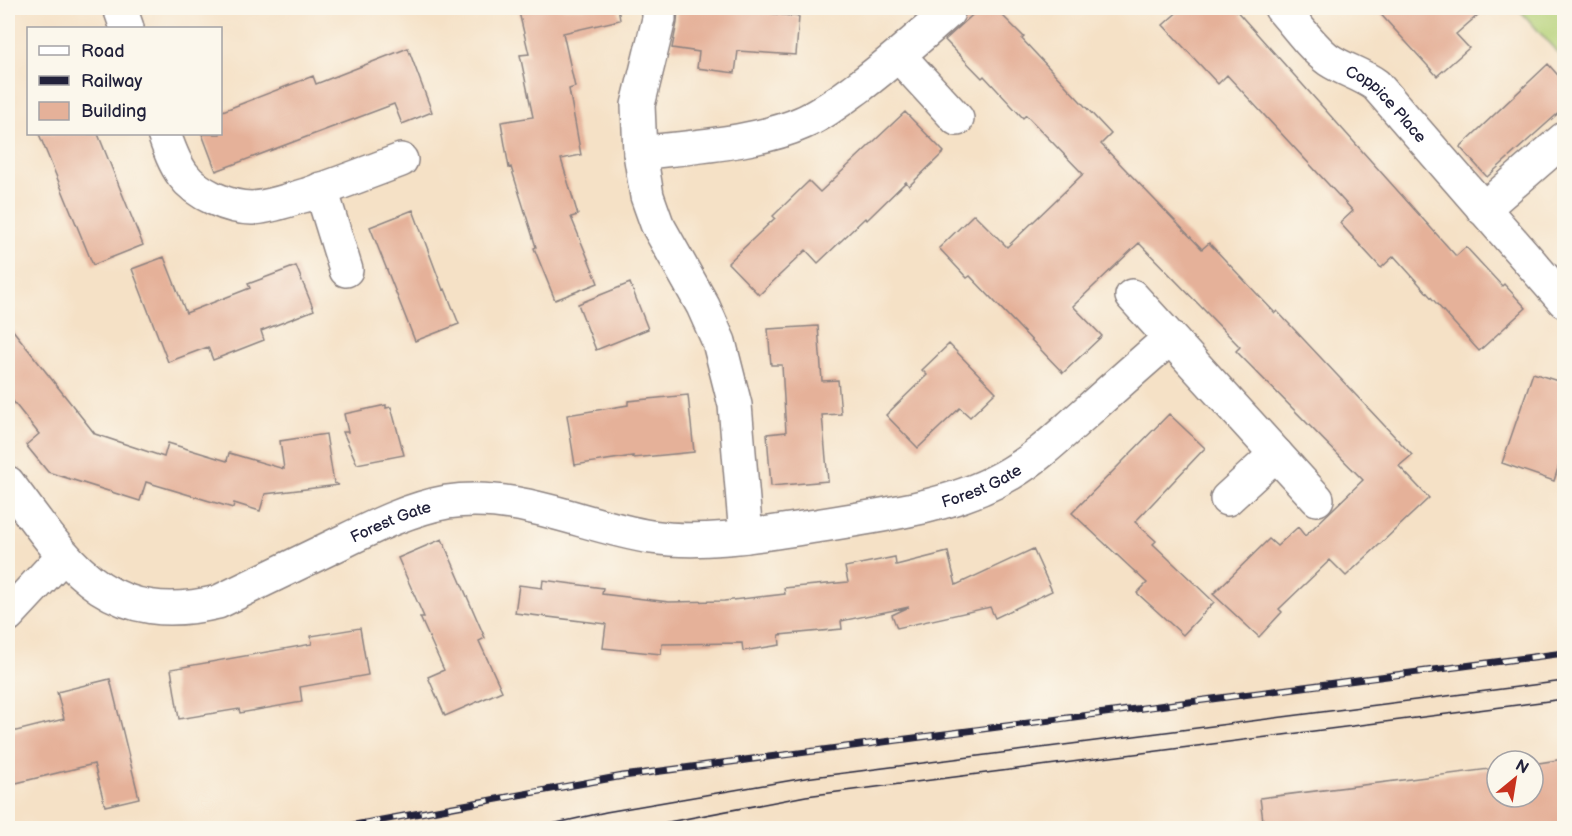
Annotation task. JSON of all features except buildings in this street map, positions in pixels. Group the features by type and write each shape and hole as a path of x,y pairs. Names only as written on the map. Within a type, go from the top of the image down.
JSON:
{"street":[{"path":"120,8 128,27"},
{"path":"659,8 659,19 638,105 640,153 647,196 657,224 703,306 719,342 735,405 746,536"},
{"name":"Coppice Place","path":"1281,8 1326,58 1376,85 1564,301"},
{"path":"640,153 708,145 764,135 803,123 841,100 899,56 948,12"},
{"path":"899,56 957,119"},
{"path":"164,135 174,161 184,177 197,188 222,201 252,208 277,204 401,160"},
{"path":"1483,209 1564,139"},
{"path":"321,189 346,270"},
{"path":"1132,297 1317,499"},
{"name":"Forest Gate","path":"8,483 63,556 79,573 96,586 116,597 141,605 168,609 193,608 218,602 394,518 446,502 468,500 503,502 652,537 692,539 746,536 902,512 954,499 1010,474 1041,453 1169,339"},
{"path":"1227,499 1276,454"},
{"path":"8,615 63,556"}],"green space":[{"path":"1518,8 1564,8 1564,60"}],"tram line":[{"path":"534,828 606,812 805,778 1564,681"},
{"path":"637,828 806,796 1564,699"}],"railway":[{"path":"338,828 623,776 1564,653"}]}
